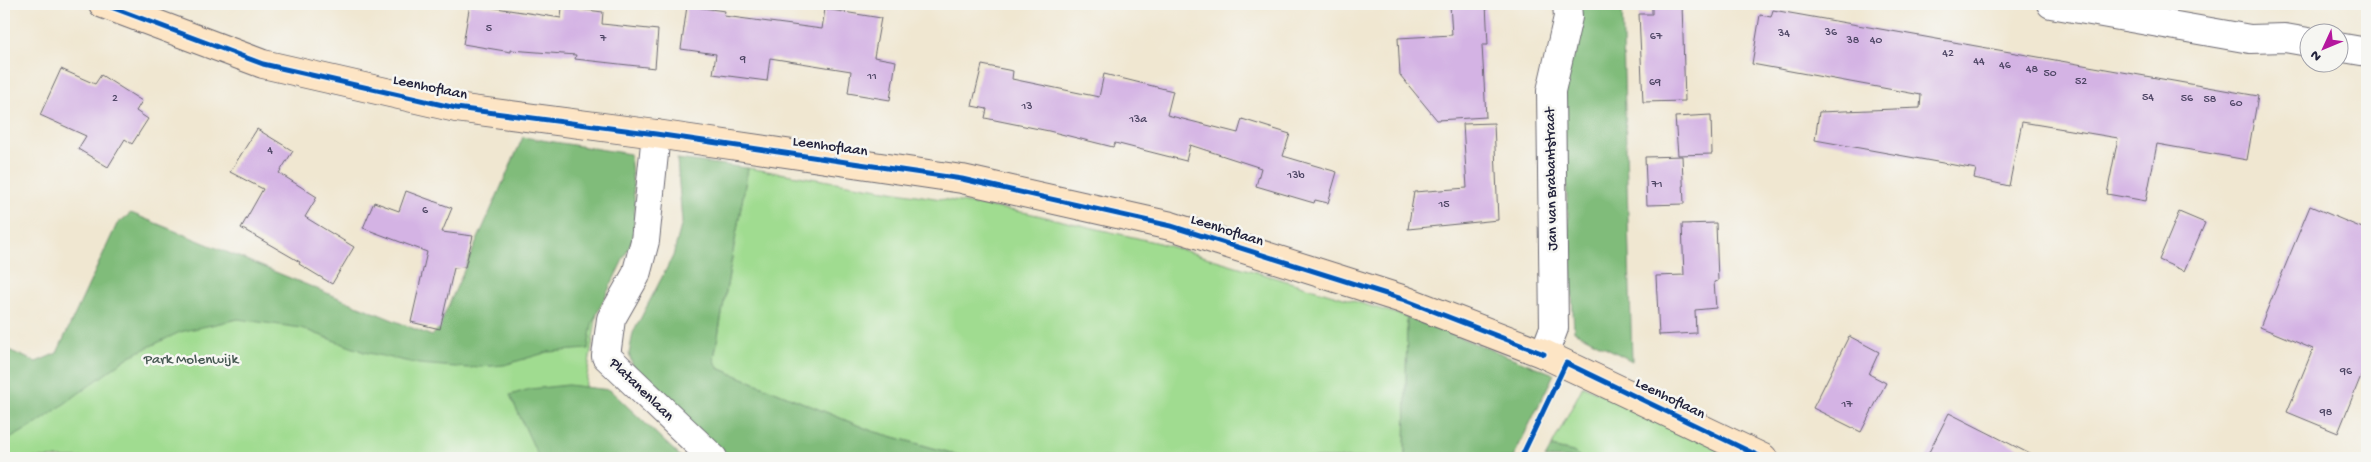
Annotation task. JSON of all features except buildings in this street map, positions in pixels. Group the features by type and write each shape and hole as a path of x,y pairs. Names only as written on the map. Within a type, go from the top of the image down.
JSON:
{"street":[{"name":"Leenhoflaan","path":"103,4 263,64 456,108 656,134 962,180 1172,226 1402,299 1544,354 1763,458"},
{"name":"Jan van Brabantstraat","path":"1544,354 1554,328 1551,92 1568,17 1567,4"},
{"path":"2051,4 2250,39 2285,38 2298,40"},
{"path":"2348,49 2367,52"},
{"name":"Platanenlaan","path":"656,134 645,241 636,275 611,319 606,356 713,458"}],"green space":[{"path":"1570,4 1622,4 1632,361 1574,331 1558,26"},
{"path":"523,137 630,154 635,207 633,239 592,324 588,349 548,352 504,365 468,368 419,364 364,352 301,328 238,319 180,332 130,356 38,423 4,442 4,348 36,362 57,353 117,224 131,213 432,336 438,329"},
{"path":"677,159 748,168 714,358 718,368 872,431 969,458 730,458 686,423 633,367 629,354 633,333 673,256 682,222"},
{"path":"748,168 1028,213 1159,243 1407,317 1405,458 969,458 872,431 718,368 714,358"},
{"name":"Park Molenwijk","path":"615,200 583,401 651,458 4,458 4,367 39,382 144,238 438,349"},
{"path":"1407,317 1554,374 1513,458 1405,458"},
{"path":"568,385 610,390 682,458 539,458 510,395 530,389"},
{"path":"1583,386 1747,458 1582,458 1572,452 1551,447"},
{"path":"1551,447 1573,452 1582,458 1545,458"}],"cycle path":[{"path":"103,4 263,64 456,108 656,134 962,179 1171,226 1402,299 1544,354"},
{"path":"1521,458 1566,363 1763,458"}]}
